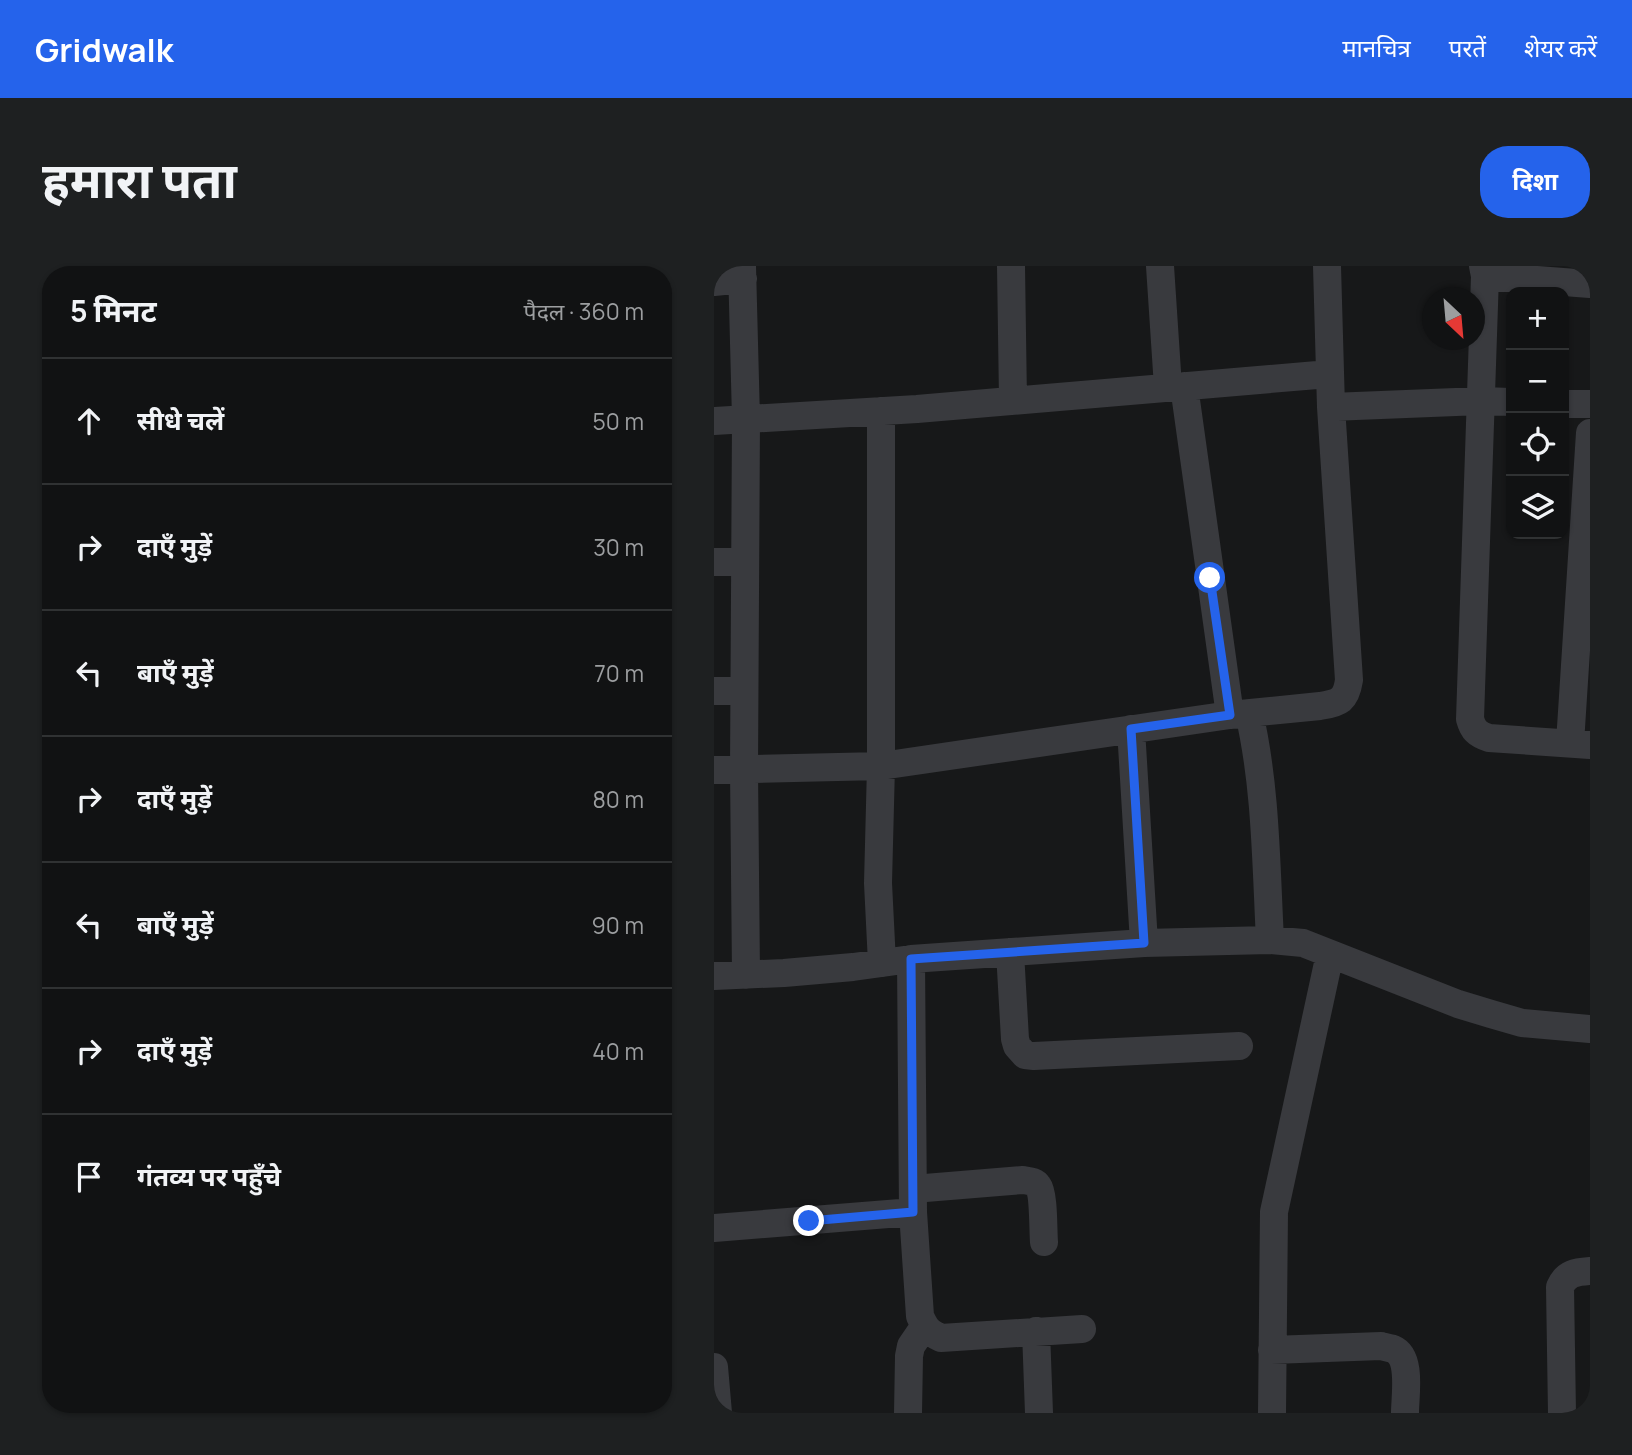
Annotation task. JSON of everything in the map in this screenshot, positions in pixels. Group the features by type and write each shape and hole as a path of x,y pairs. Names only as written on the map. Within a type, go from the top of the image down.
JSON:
{"street":[{"path":"1011,266 1013,400"},
{"path":"1160,266 1176,386 1239,714 1255,745 1262,798 1270,940"},
{"path":"714,770 881,766 1239,714 1334,704 1341,700 1347,693 1349,680 1329,374 1326,266"},
{"path":"1590,285 1484,271 1470,719 1473,729 1479,735 1489,738 1580,744 1590,433"},
{"path":"714,282 743,272 746,419 746,975"},
{"path":"714,421 881,411 1329,374"},
{"path":"1331,407 1506,402"},
{"path":"1569,404 1590,404"},
{"path":"881,411 881,766 878,883 882,963"},
{"path":"714,562 745,562"},
{"path":"714,691 744,691"},
{"path":"1131,729 1144,943"},
{"path":"714,976 1144,943 1270,940 1303,943 1458,1004 1522,1023 1590,1029"},
{"path":"1010,952 1015,1039 1024,1055 1239,1046"},
{"path":"1272,1413 1274,1213 1330,954"},
{"path":"911,959 913,1201 920,1315 924,1327 929,1333 941,1338 1082,1329"},
{"path":"714,1228 913,1201 1023,1180 1039,1186 1044,1242"},
{"path":"1563,1413 1560,1287 1569,1274 1590,1270"},
{"path":"908,1413 909,1356 911,1346 924,1327"},
{"path":"1036,1331 1039,1413"},
{"path":"1272,1350 1381,1346 1392,1348 1400,1354 1406,1366 1405,1413"},
{"path":"714,1367 718,1413"}],"route":[{"path":"809,1221 913,1212 911,959 1144,943 1131,729 1230,715 1210,578"}]}
